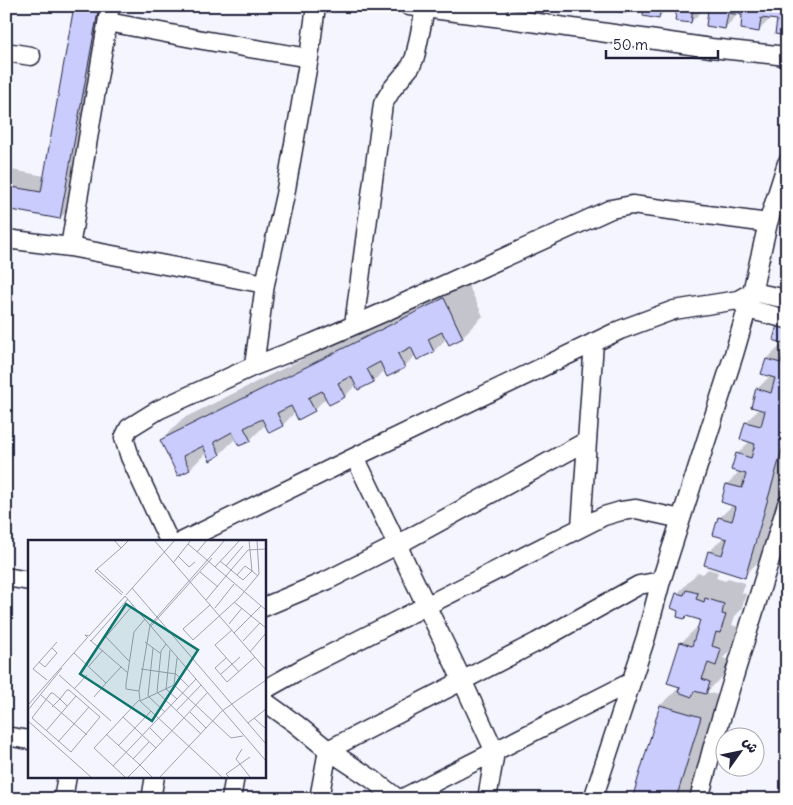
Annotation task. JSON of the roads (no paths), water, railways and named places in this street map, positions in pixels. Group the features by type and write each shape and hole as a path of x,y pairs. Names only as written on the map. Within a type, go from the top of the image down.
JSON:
{"street":[{"path":"254,366 265,284 286,195 316,6"},
{"path":"354,325 383,104 415,58 417,8 524,21 711,48 787,56"},
{"path":"70,247 109,14 197,39 308,58"},
{"path":"6,52 31,56"},
{"path":"593,799 646,637 661,581 734,354 746,300 787,163"},
{"path":"169,540 130,458 124,438 129,428 158,410 611,210 632,205 768,223"},
{"path":"6,239 70,247 265,284"},
{"path":"185,540 355,456 620,330 674,310 746,300 787,299"},
{"path":"746,300 787,319"},
{"path":"581,527 594,342"},
{"path":"265,607 328,580 397,545 587,441"},
{"path":"355,456 495,752 487,799"},
{"path":"699,799 715,738 787,504"},
{"path":"265,689 305,667 604,516 636,509 681,519"},
{"path":"6,577 28,581"},
{"path":"328,750 536,642 639,585 661,581"},
{"path":"265,702 328,750 399,799 631,682"},
{"path":"6,736 28,740"},
{"path":"318,799 328,750"},
{"path":"63,799 67,778"},
{"path":"151,799 155,778"},
{"path":"231,799 235,778"}]}
